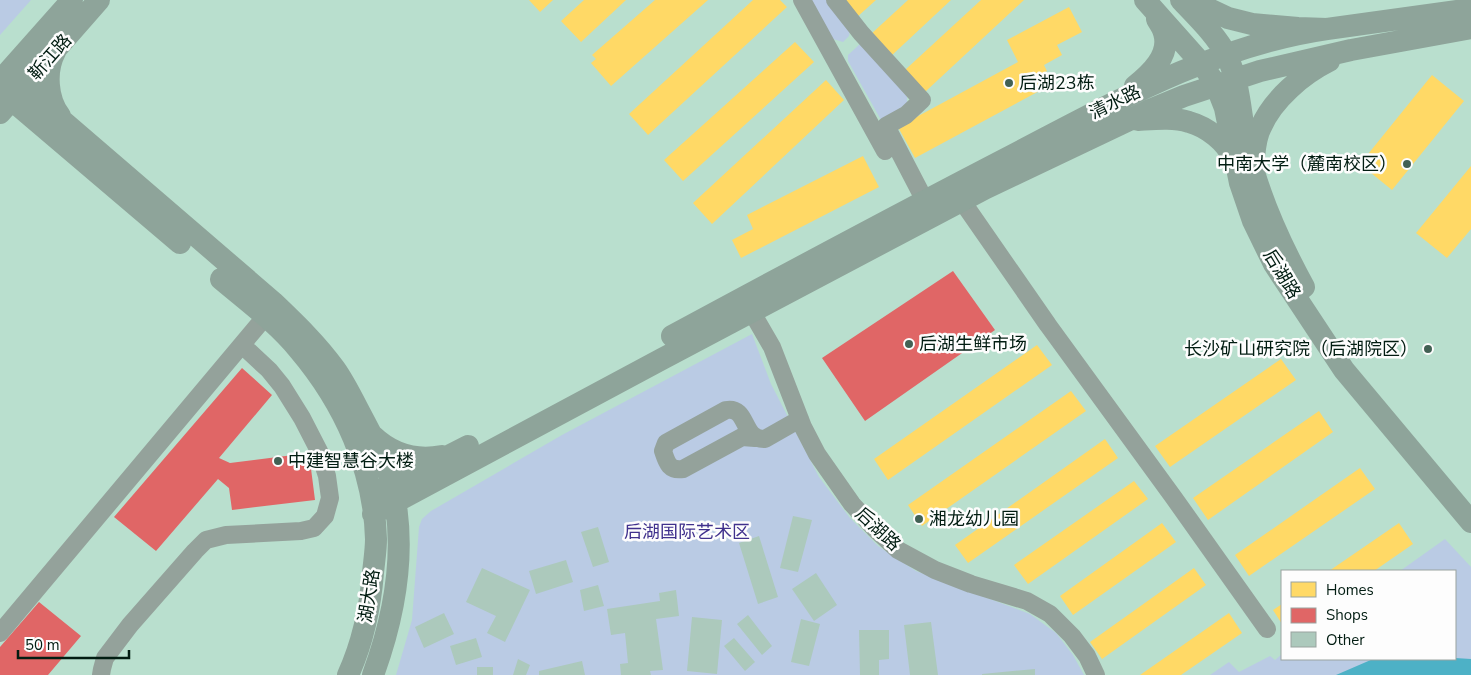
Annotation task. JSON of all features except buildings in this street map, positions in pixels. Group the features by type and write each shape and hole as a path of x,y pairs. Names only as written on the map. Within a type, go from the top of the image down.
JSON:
{"main road":[{"path":"67,124 6,88 72,0"},
{"name":"靳江路","path":"6,88 57,48 99,0"},
{"path":"1117,101 1148,75 1157,64 1165,46 1164,33 1145,0"},
{"name":"后湖路","path":"1145,0 1202,64 1226,82 1263,198 1280,240 1316,309 1347,354 1406,430 1471,502"},
{"name":"后湖路","path":"1181,0 1210,31 1226,55 1225,108 1240,183 1253,221 1274,264 1344,370 1471,522"},
{"path":"1190,0 1228,18 1252,24 1327,29 1471,9"},
{"path":"373,505 460,450 747,305 956,194 1150,110 1260,71 1351,50 1471,28"},
{"name":"清水路","path":"747,305 920,204 956,194 1134,92 1202,64 1273,39 1327,29"},
{"path":"57,48 52,63 49,91 52,103 58,114 67,124 273,302 306,334 336,369 381,453 393,494 397,528 396,583 391,616 383,648 373,675"},
{"path":"1257,180 1254,157 1256,144 1260,128 1269,111 1285,93 1308,74 1326,62 1351,50"},
{"name":"湖大路","path":"6,88 42,124 266,317 298,349 320,376 339,407 361,454 373,505 376,540 371,601 358,652 348,675"},
{"path":"1111,128 1139,120 1164,119 1189,122 1209,131 1222,142 1231,153 1237,169"},
{"path":"0,124 12,120 32,120 42,124"},
{"path":"397,528 400,511 406,502 424,486 747,305"},
{"path":"370,433 384,445 404,455 431,458 460,450"},
{"path":"393,494 424,486"}],"street":[{"path":"802,0 859,103 920,204"},
{"path":"835,0 861,33 922,100 906,115 886,126 920,204"},
{"path":"956,194 1267,629"},
{"name":"后湖路","path":"747,305 772,347 800,419 817,454 852,504 874,528 898,550 936,570 970,584 1027,601 1050,614 1072,636 1088,656 1096,675"},
{"path":"0,633 266,317"},
{"path":"101,675 105,658 130,625 206,540 226,535 301,531 314,528 325,516 330,498 327,476 319,451 282,386 242,345"},
{"path":"755,438 739,413 726,410 666,443 663,451 673,469 682,469 742,437 755,438 765,438 800,419"}],"green space":[{"path":"0,0 31,0 0,35"},
{"path":"811,0 830,0 850,29 849,36 843,42 833,39"},
{"path":"860,44 907,93 907,104 881,120 848,61 848,55"},
{"name":"后湖国际艺术区","path":"752,334 771,384 819,477 850,518 878,546 916,571 1030,614 1056,633 1073,655 1084,675 396,675 412,620 419,527 422,519 431,511 562,435"},
{"path":"1445,539 1471,567 1471,675 1210,675 1229,662 1239,672 1270,656 1275,660 1281,655 1281,660 1456,660 1456,570 1401,570"}],"water":[{"path":"1471,659 1471,675 1336,675 1371,660"}],"place":[{"name":"后湖23栋","path":"1009,83"},
{"name":"中南大学（麓南校区）","path":"1407,164"},
{"name":"后湖生鲜市场","path":"909,344"},
{"name":"长沙矿山研究院（后湖院区）","path":"1428,349"},
{"name":"中建智慧谷大楼","path":"278,461"},
{"name":"湘龙幼儿园","path":"919,519"}]}
